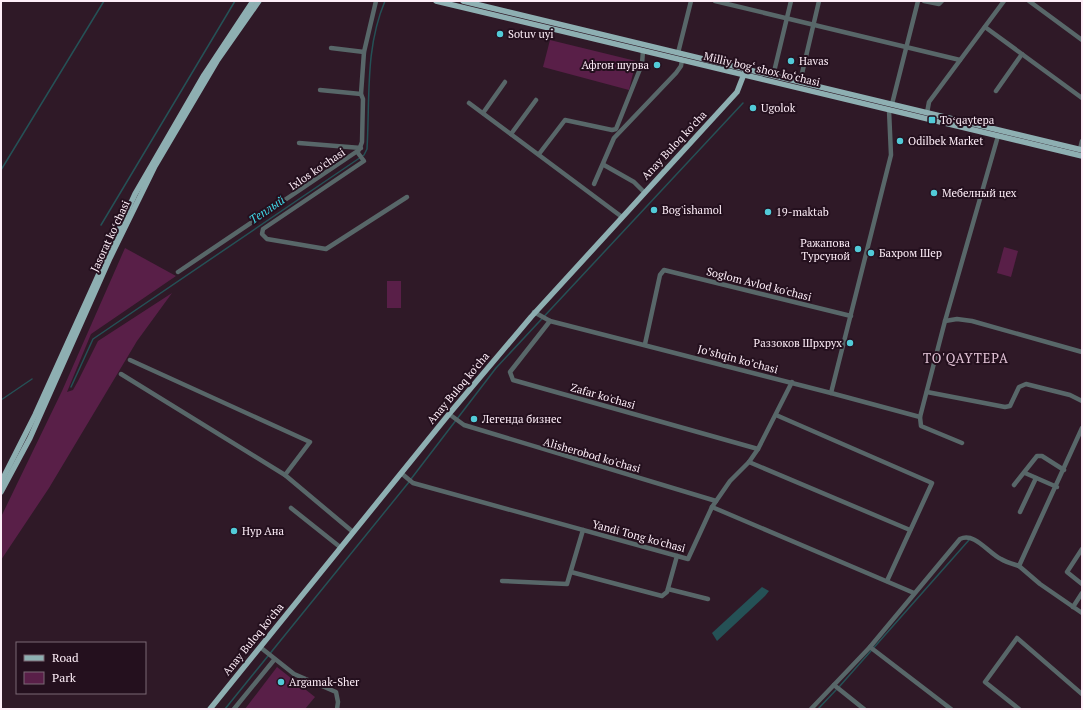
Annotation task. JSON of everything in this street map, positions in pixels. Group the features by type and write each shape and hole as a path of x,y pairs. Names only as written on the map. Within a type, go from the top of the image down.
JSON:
{"main road":[{"name":"Jasorat koʻchasi","path":"1,482 35,415 135,194 204,75 253,1"},
{"name":"Jasorat koʻchasi","path":"1,492 30,438 110,258 156,166 217,61 259,1"},
{"name":"Milliy bog‘ shox ko‘chasi","path":"436,1 682,60 800,82 891,107 926,113 998,136 1081,153"},
{"name":"Milliy bog‘ shox ko‘chasi","path":"463,1 678,53 745,72 1081,153"},
{"path":"583,36 585,30"},
{"name":"Anay Buloq ko'cha","path":"210,709 340,547 403,475 451,415 536,314 644,192 737,92 745,72"}],"street":[{"name":"Ixlos ko'chasi","path":"178,272 358,152 361,148 363,99 361,94 364,52 376,1"},
{"path":"678,53 691,1"},
{"path":"715,1 960,60"},
{"path":"773,76 791,1"},
{"path":"800,82 819,1"},
{"path":"831,393 892,155 891,107 918,1"},
{"path":"924,1 939,4 942,1"},
{"path":"926,113 929,102 1004,1"},
{"path":"1029,1 1082,40"},
{"path":"985,27 1082,98"},
{"path":"331,48 364,52"},
{"path":"539,154 565,120 612,130 616,129 642,64 643,51"},
{"path":"996,91 1022,54"},
{"path":"594,184 604,165 614,138 676,73 681,66 682,60"},
{"path":"483,113 506,82"},
{"path":"320,90 361,94"},
{"path":"511,134 536,100"},
{"path":"469,103 622,217"},
{"path":"962,443 921,426 920,417 945,321 998,136"},
{"path":"1081,153 1082,141"},
{"path":"299,143 361,148"},
{"path":"358,152 362,159 262,229 262,234 266,239 326,249 408,197"},
{"path":"604,165 634,182 644,192"},
{"name":"Soglom Avlod ko'chasi","path":"645,344 660,275 664,270 851,316"},
{"name":"Joʼshqin koʼchasi","path":"536,314 550,321 792,382 920,417"},
{"path":"945,321 957,319 972,321 1082,352"},
{"name":"Zafar ko'chasi","path":"550,321 510,372 513,380 758,450"},
{"path":"130,360 310,442 285,475"},
{"path":"121,374 285,475 353,532"},
{"name":"Yandi Tong ko'chasi","path":"403,475 411,482 688,559 712,507 730,481 749,462 758,450 792,382"},
{"path":"927,392 1005,407 1010,406 1019,387 1026,384 1070,395 1082,400"},
{"name":"Alisherobod ko'chasi","path":"451,415 464,425 716,501"},
{"path":"776,415 932,483 887,581"},
{"path":"1019,566 1082,428"},
{"path":"1014,485 1037,456 1064,470"},
{"path":"749,462 910,530"},
{"path":"1025,473 1056,487"},
{"path":"1020,512 1036,478"},
{"path":"712,507 914,593"},
{"path":"291,508 340,547"},
{"path":"502,581 567,584 583,530"},
{"path":"811,709 872,648 914,593 960,539 965,536 973,538 1000,559 1019,566 1040,584 1082,613"},
{"path":"1082,549 1067,572 1082,584"},
{"path":"570,572 662,596 666,595 677,556"},
{"path":"668,588 708,599"},
{"path":"1073,607 1082,593"},
{"path":"1019,709 984,682 1017,638 1082,694"},
{"path":"260,647 274,660 294,674 336,692 338,702 337,709"},
{"path":"872,648 951,709"},
{"path":"234,709 274,660"},
{"path":"834,685 864,709"}],"green space":[{"path":"550,40 636,61 629,90 543,67"},
{"path":"1004,247 1018,251 1011,277 997,273"},
{"path":"125,248 176,276 91,334 67,392 73,390 98,341 172,293 137,341 49,488 1,560 1,517 62,391"},
{"path":"387,281 401,281 401,308 387,308"},
{"name":"Argamak-Sher","path":"277,667 315,697 305,709 245,709"}],"water":[{"path":"762,587 769,591 765,596 717,641 712,633"}],"waterway":[{"path":"1,170 104,1"},
{"path":"101,225 235,1"},
{"name":"Теплый","path":"71,387 93,339 364,155 367,149 371,55 374,37 385,1"},
{"path":"411,479 496,368 743,103"},
{"name":"Теплый","path":"1,400 32,379"},
{"path":"225,709 409,482"},
{"path":"839,687 969,540"},
{"path":"818,709 836,690"}],"place":[{"name":"Sotuv uyi","path":"500,34"},
{"name":"Havas","path":"791,61"},
{"name":"Афгон шурва","path":"657,65"},
{"name":"Ugolok","path":"753,108"},
{"name":"Toʻqaytepa","path":"932,120"},
{"name":"Odilbek Market","path":"900,141"},
{"name":"Мебелный цех","path":"934,193"},
{"name":"Bog'ishamol","path":"654,210"},
{"name":"19-maktab","path":"768,212"},
{"name":"Ражапова Турсуной","path":"858,249"},
{"name":"Бахром Шер","path":"871,253"},
{"name":"Раззоков Шрхрух","path":"850,343"},
{"name":"Легенда бизнес","path":"474,419"},
{"name":"Нур Ана","path":"234,531"},
{"name":"Argamak-Sher","path":"281,682"}],"district":[{"name":"TO'QAYTEPA","path":"966,358"}]}
